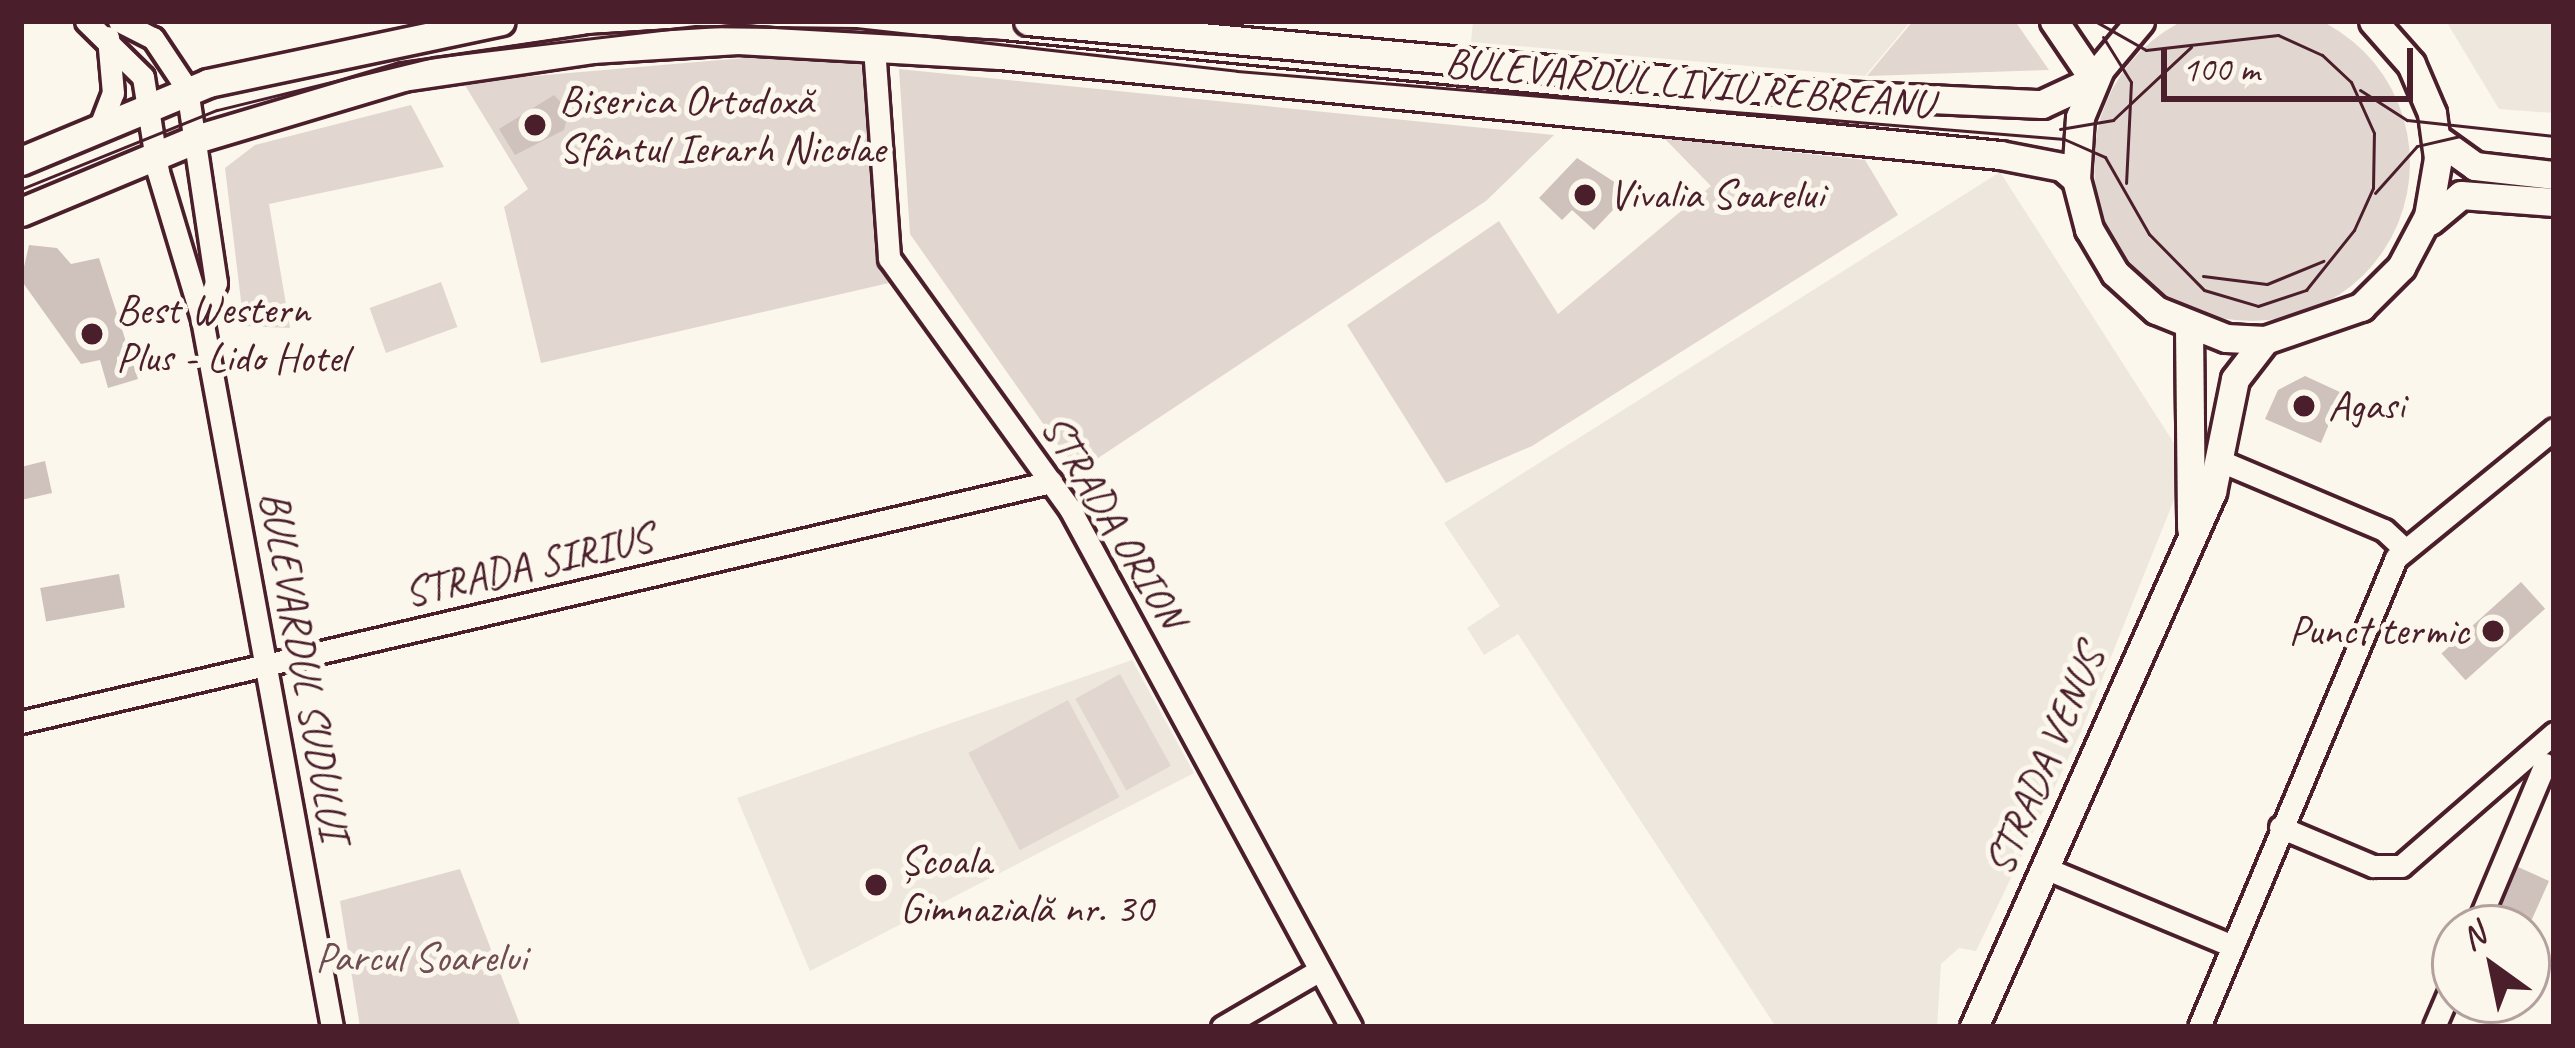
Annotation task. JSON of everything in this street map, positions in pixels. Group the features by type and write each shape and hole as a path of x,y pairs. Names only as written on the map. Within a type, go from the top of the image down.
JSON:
{"main road":[{"path":"21,161 102,121 187,89 501,21"},
{"name":"BULEVARDUL LIVIU REBREANU","path":"1028,21 1245,34 2024,104 2057,100 2094,80"},
{"path":"2054,21 2094,80"},
{"path":"2140,21 2094,80 2078,129 2076,179 2089,229 2115,273 2189,327 2265,340 2361,307 2453,196 2554,202"},
{"path":"2374,21 2419,80 2436,138 2421,235"},
{"name":"BULEVARDUL LIVIU REBREANU","path":"21,212 200,138 476,62 737,40 874,46 2000,155 2042,160 2076,179"},
{"path":"2436,138 2475,166 2554,175"},
{"name":"STRADA VENUS","path":"2189,327 2191,528"},
{"name":"STRADA VENUS","path":"1974,1020 2223,462 2235,380 2265,340"}],"street":[{"name":"BULEVARDUL SUDULUI","path":"86,21 153,38 187,89 200,138 216,284 202,319"},
{"name":"BULEVARDUL SUDULUI","path":"113,29 134,58 154,155 202,319 332,1027"},
{"path":"102,121 113,93 113,29"},
{"name":"STRADA ORION","path":"874,46 889,258 1051,482 1351,1027"},
{"path":"2199,1027 2280,827 2403,548 2554,429"},
{"path":"2223,462 2384,530 2403,548"},
{"name":"STRADA SIRIUS","path":"21,722 1051,482"},
{"path":"2486,904 2554,733"},
{"path":"2280,827 2373,866 2401,866 2544,763"},
{"path":"2044,868 2232,946"},
{"path":"1222,1027 1320,970"}],"shaded area":[{"path":"1473,21 1911,21 1865,76 1471,42"},
{"path":"2446,21 2554,21 2554,113 2499,109"},
{"path":"2000,172 2188,465 2080,734 1976,951 1959,948 1941,964 1937,1027 1776,1027 1518,634 1484,655 1467,628 1500,606 1444,523"},
{"name":"Școala Gimnazială nr. 30","path":"1132,660 1194,773 810,971 737,798"}],"green space":[{"path":"2252,5 2312,17 2363,52 2398,103 2410,163 2398,223 2363,274 2312,309 2252,321 2192,309 2141,274 2106,223 2094,163 2106,103 2141,52 2192,17"},
{"path":"1913,21 2015,21 2049,70 1867,76"},
{"path":"874,47 902,280 541,363 504,207 528,189 463,82"},
{"path":"899,69 1554,135 1486,201 1077,472 910,234"},
{"path":"411,105 444,167 269,204 290,328 244,326 225,168 255,145"},
{"path":"1664,138 1865,160 1898,215 1532,446 1446,483 1347,325 1499,221 1558,314 1711,186"},
{"path":"441,282 457,327 386,353 370,308"},
{"path":"1120,674 1171,766 1126,791 1075,699"},
{"path":"1068,700 1120,797 1020,850 968,753"},
{"name":"Parcul Soarelui","path":"460,869 521,1027 360,1027 340,901"}],"building":[{"name":"Biserica Ortodoxă Sfântul Ierarh Nicolae","path":"554,95 569,111 564,130 515,155 499,129"},
{"name":"Vivalia Soarelui","path":"1577,158 1630,192 1594,230 1572,210 1562,220 1539,198"},
{"name":"Best Western Plus - Lido Hotel","path":"29,245 57,248 71,264 99,258 138,379 108,388 100,360 81,364 21,280"},
{"name":"Agasi","path":"2305,376 2342,393 2321,443 2265,419 2278,390"},
{"path":"45,461 52,493 21,500 21,467"},
{"path":"119,574 125,607 46,621 40,588"},
{"name":"Punct termic","path":"2521,582 2545,609 2466,680 2441,654"},
{"path":"2518,867 2549,881 2539,904 2502,904"}],"tram line":[{"path":"21,189 217,110 432,57 695,26 856,28 1237,71 2064,139 2105,157 2149,234 2204,290 2258,306 2306,290 2354,230 2373,188 2374,133 2351,82 2322,55 2278,35 2146,50 2095,21"},
{"path":"2103,37 2131,82 2126,183"},
{"path":"2060,129 2113,120 2191,47"},
{"path":"2360,90 2407,120 2554,136"},
{"path":"2375,193 2417,146 2460,136"},
{"path":"2203,276 2267,284 2323,261"}],"place":[{"name":"Biserica Ortodoxă Sfântul Ierarh Nicolae","path":"535,125"},
{"name":"Vivalia Soarelui","path":"1585,195"},
{"name":"Best Western Plus - Lido Hotel","path":"92,334"},
{"name":"Agasi","path":"2304,406"},
{"name":"Punct termic","path":"2493,631"},
{"name":"Școala Gimnazială nr. 30","path":"876,885"}]}
